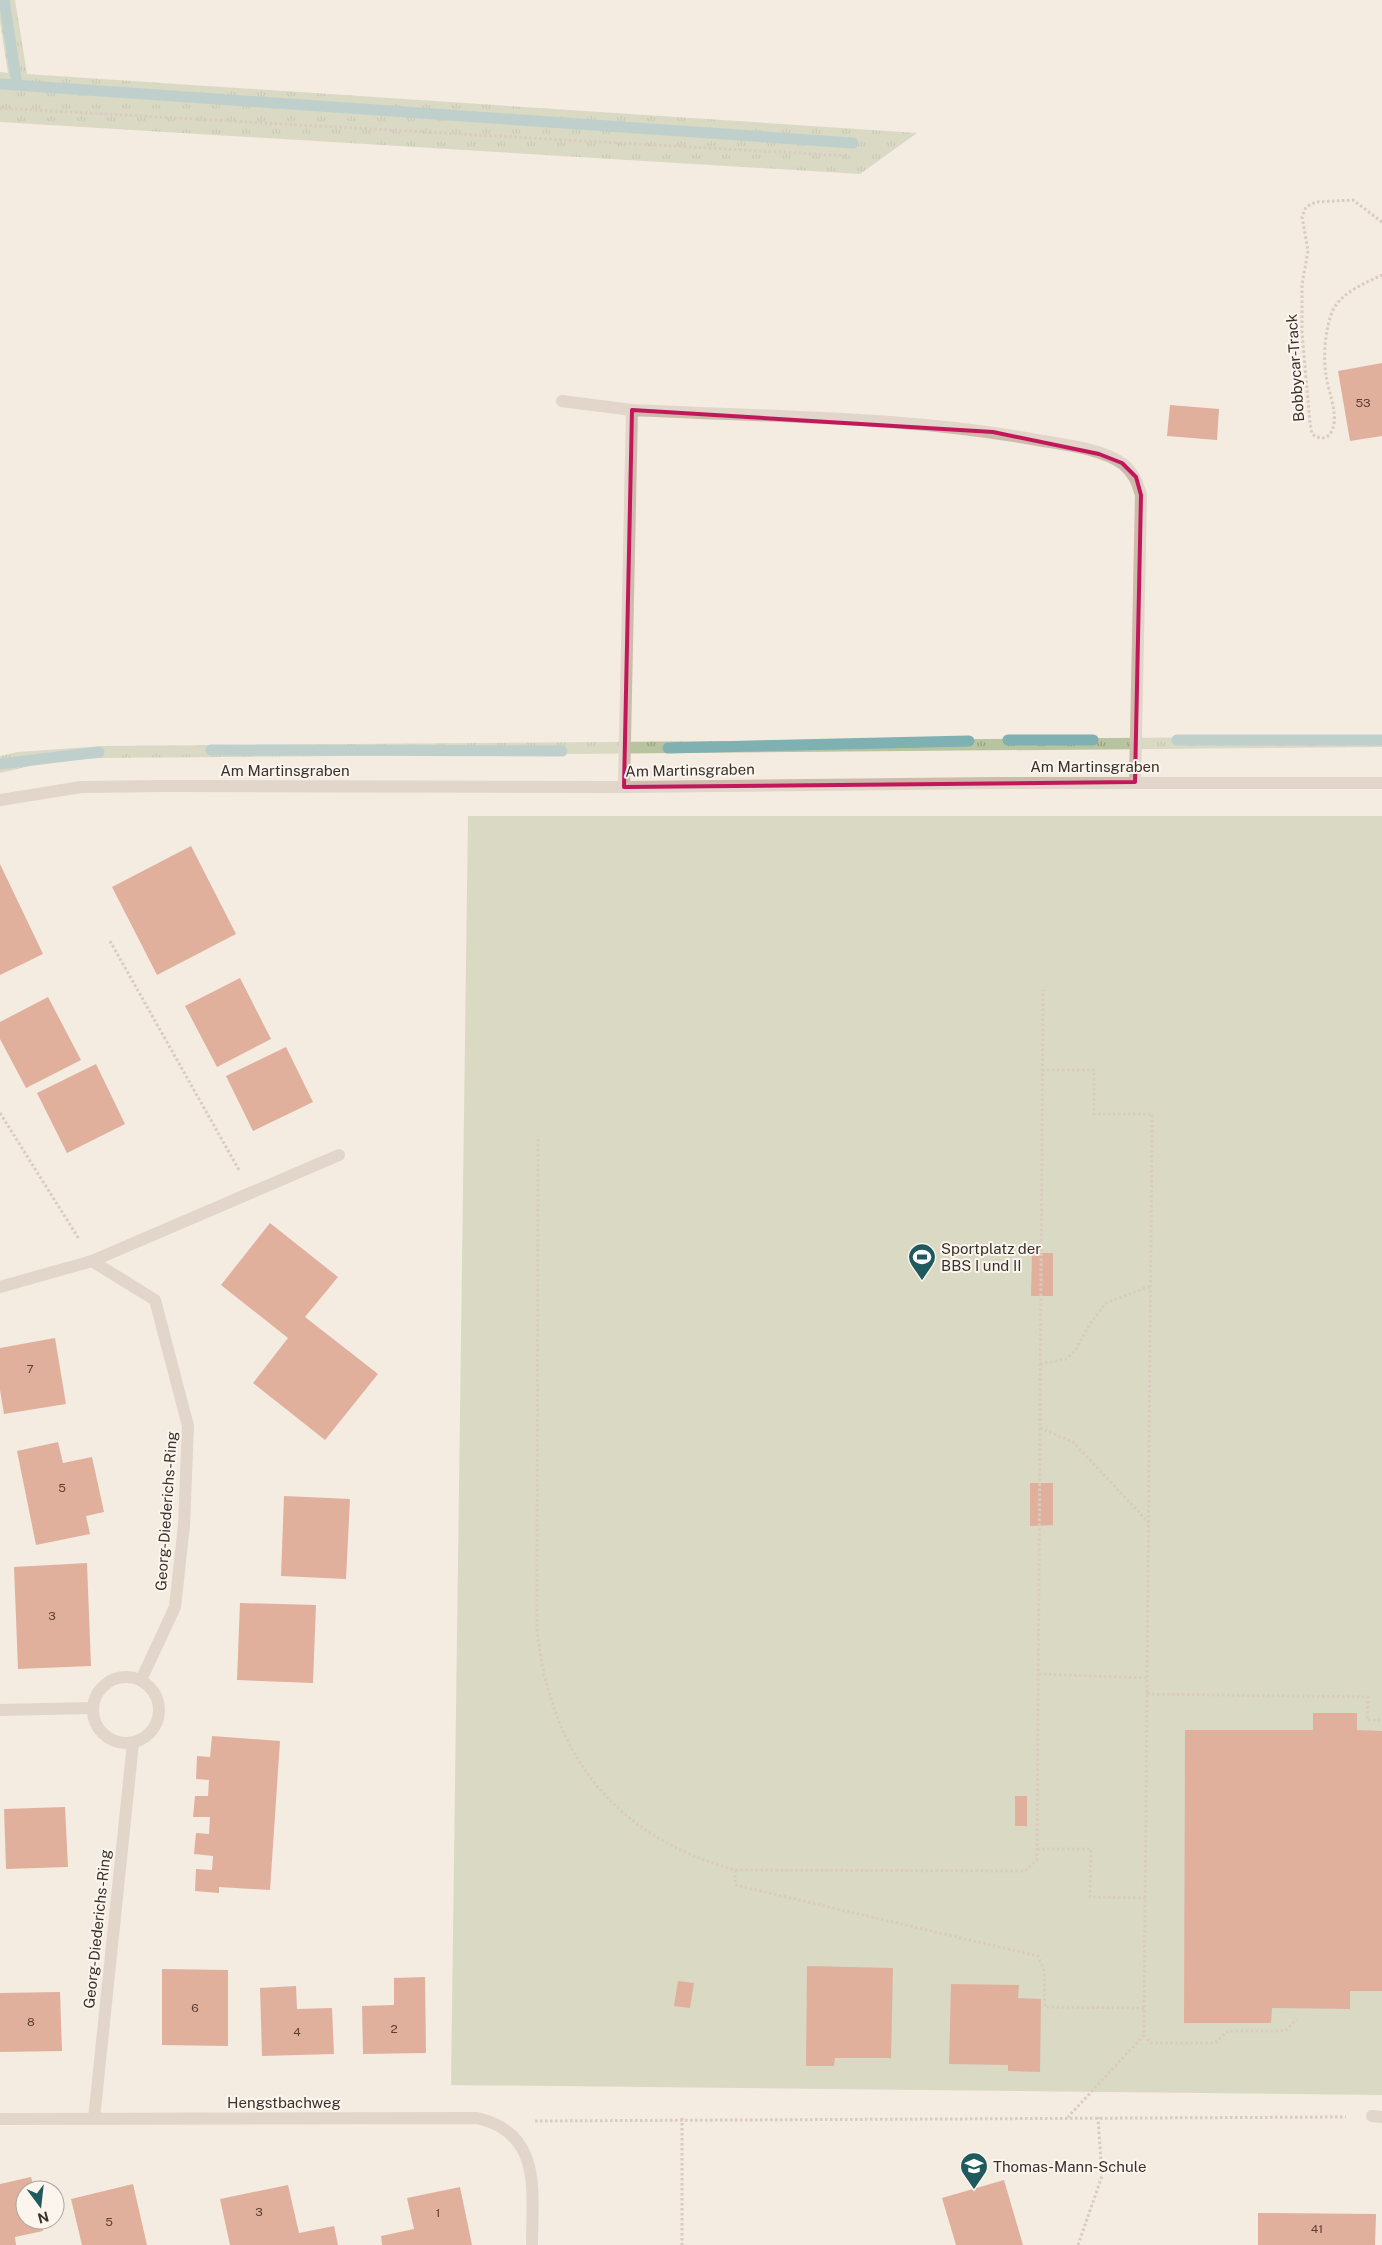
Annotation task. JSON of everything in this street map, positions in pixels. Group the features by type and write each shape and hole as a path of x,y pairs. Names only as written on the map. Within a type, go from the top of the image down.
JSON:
{"street":[{"path":"562,402 632,410 896,423 993,432 1062,444 1099,454 1122,463 1136,477 1141,495 1136,782"},
{"path":"624,787 632,410"},
{"name":"Am Martinsgraben","path":"0,800 81,787 624,787 1136,782 1382,783"},
{"path":"0,1287 92,1261 338,1156"},
{"name":"Georg-Diederichs-Ring","path":"92,1261 155,1300 188,1426 184,1525 175,1607 141,1680"},
{"path":"120,1678 141,1680 155,1695 159,1714 150,1733 133,1742 113,1741 104,1735 94,1718 95,1698 101,1688 109,1682 120,1678"},
{"path":"0,1710 93,1708"},
{"name":"Georg-Diederichs-Ring","path":"94,2119 133,1742"},
{"name":"Hengstbachweg","path":"0,2119 477,2118 494,2122 508,2130 525,2151 532,2181 532,2245"}],"path":[{"path":"0,108 850,156"},
{"name":"Bobbycar-Track","path":"1382,222 1353,200 1316,202 1306,207 1302,217 1308,251 1302,284 1302,333 1310,423 1312,434 1318,438 1324,438 1333,428 1334,420 1326,374 1325,354 1333,311 1346,294 1382,275"},
{"path":"110,941 252,1192"},
{"path":"538,1139 537,1628 547,1686 555,1714 566,1740 603,1793 624,1814 650,1833 703,1861 735,1870 1025,1872 1037,1860 1043,990"},
{"path":"1042,1070 1094,1070 1094,1114 1152,1114 1144,2034 1152,2043 1215,2043 1228,2031 1285,2031 1297,2019"},
{"path":"0,1113 92,1261"},
{"path":"1040,1364 1066,1359 1076,1352 1090,1324 1106,1303 1151,1286"},
{"path":"1040,1428 1073,1442 1149,1523"},
{"path":"1038,1674 1148,1678"},
{"path":"1147,1694 1368,1697 1368,1720 1382,1720"},
{"path":"1037,1849 1091,1849 1090,1897 1145,1898"},
{"path":"735,1870 735,1884 1038,1956 1044,1971 1046,2006 1144,2008"},
{"path":"1068,2118 1144,2034"},
{"path":"1078,2245 1102,2176 1098,2117"},
{"path":"494,2122 682,2118 1377,2117"},
{"path":"682,2118 682,2245"}],"highlighted area":[{"path":"632,410 993,432 1099,454 1122,463 1136,477 1141,495 1135,782 624,787"}],"green space":[{"path":"0,0 15,0 27,74 917,133 860,174 0,122 0,72 8,73 0,22"},
{"path":"1382,736 1382,747 99,758 47,762 0,773 0,756 18,752 103,746"},
{"name":"Sportplatz der BBS I und II","path":"468,816 1382,816 1382,2095 451,2085"}],"building":[{"path":"1382,363 1382,436 1350,441 1338,371"},
{"path":"1170,405 1219,409 1217,440 1167,436"},
{"path":"191,846 236,934 157,975 112,887"},
{"path":"0,864 43,954 0,975"},
{"path":"240,978 271,1039 217,1067 185,1006"},
{"path":"48,997 81,1060 26,1088 0,1039 0,1022"},
{"path":"286,1047 313,1102 253,1131 226,1076"},
{"path":"96,1064 125,1124 67,1153 37,1093"},
{"path":"270,1223 338,1277 305,1317 378,1374 325,1440 253,1383 288,1338 221,1285"},
{"path":"1032,1253 1053,1253 1053,1296 1031,1296"},
{"path":"55,1338 66,1404 4,1414 0,1390 0,1348"},
{"path":"58,1442 63,1463 92,1457 104,1512 86,1516 90,1534 36,1545 17,1451"},
{"path":"1030,1483 1053,1483 1053,1525 1030,1526"},
{"path":"284,1496 350,1499 346,1579 281,1576"},
{"path":"87,1563 91,1666 18,1669 14,1567"},
{"path":"240,1603 316,1605 313,1683 237,1680"},
{"path":"1313,1713 1357,1713 1357,1730 1382,1731 1382,1991 1350,1991 1350,2009 1272,2008 1271,2023 1184,2023 1185,1730 1313,1730"},
{"path":"212,1736 280,1741 270,1890 219,1887 219,1893 195,1891 196,1869 212,1870 213,1856 194,1854 196,1833 209,1834 210,1817 193,1817 195,1796 208,1796 209,1780 196,1779 197,1756 210,1757"},
{"path":"1015,1796 1027,1796 1027,1826 1015,1826"},
{"path":"65,1807 68,1867 6,1869 4,1809"},
{"path":"807,1966 893,1968 891,2058 835,2058 834,2066 806,2066"},
{"path":"162,1969 228,1970 228,2046 162,2045"},
{"path":"425,1977 426,2053 363,2054 362,2006 394,2005 394,1978"},
{"path":"678,1981 694,1983 690,2008 674,2006"},
{"path":"951,1984 1019,1985 1018,1998 1041,1999 1040,2072 1008,2071 1008,2065 949,2064"},
{"path":"296,1986 297,2009 332,2008 334,2054 262,2056 260,1988"},
{"path":"60,1992 62,2051 0,2052 0,1993"},
{"path":"31,2177 32,2180 18,2180"},
{"path":"1004,2180 1023,2245 956,2245 942,2198"},
{"path":"15,2181 15,2230 43,2231 15,2237 16,2245 0,2245 0,2184"},
{"path":"133,2184 147,2245 82,2245 71,2199"},
{"path":"288,2185 299,2233 334,2226 338,2245 230,2245 220,2199"},
{"path":"460,2187 472,2245 382,2245 381,2236 414,2229 407,2198"},
{"path":"1258,2213 1376,2214 1375,2245 1258,2245"}],"waterway":[{"path":"4,0 17,85"},
{"path":"0,84 853,143"},
{"path":"1008,740 1093,740"},
{"path":"1177,740 1382,740"},
{"path":"668,748 969,741"},
{"path":"211,750 562,751"},
{"path":"0,764 99,752"}],"place":[{"name":"Sportplatz der BBS I und II","path":"922,1281"},
{"name":"Thomas-Mann-Schule","path":"974,2190"}]}
